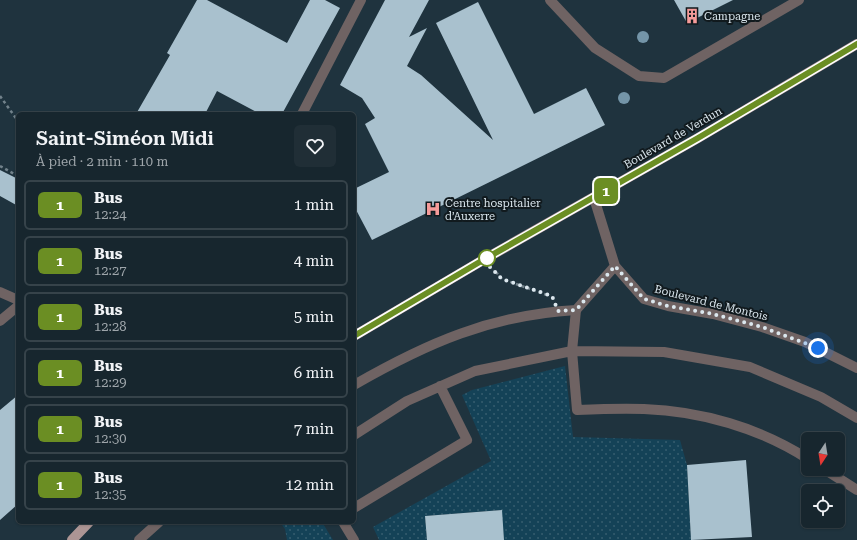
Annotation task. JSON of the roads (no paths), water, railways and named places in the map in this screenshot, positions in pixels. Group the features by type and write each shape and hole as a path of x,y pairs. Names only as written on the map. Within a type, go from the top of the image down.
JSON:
{"main road":[{"name":"Boulevard de Verdun","path":"356,335 857,44"},
{"path":"72,540 87,524"}],"street":[{"path":"303,112 361,0"},
{"path":"550,0 595,48 639,76 664,78 798,0"},
{"name":"Boulevard de Montois","path":"594,198 615,266 644,299 668,306 713,314 762,327 805,342 857,368"},
{"path":"615,266 576,310 572,351 577,410 644,409 694,415 731,424 765,436 801,455"},
{"path":"0,292 16,299"},
{"path":"0,321 16,308"},
{"path":"356,384 398,360 441,340 490,323 558,311 576,310"},
{"path":"356,434 407,400 475,371 572,351 664,352 750,367 821,397 857,418"},
{"path":"356,507 467,440 440,386"},
{"path":"835,476 857,490"},
{"path":"139,540 156,524"},
{"path":"344,524 354,540"}],"place":[{"name":"Campagne","path":"692,16"},
{"name":"Centre hospitalier d’Auxerre","path":"433,209"}]}
